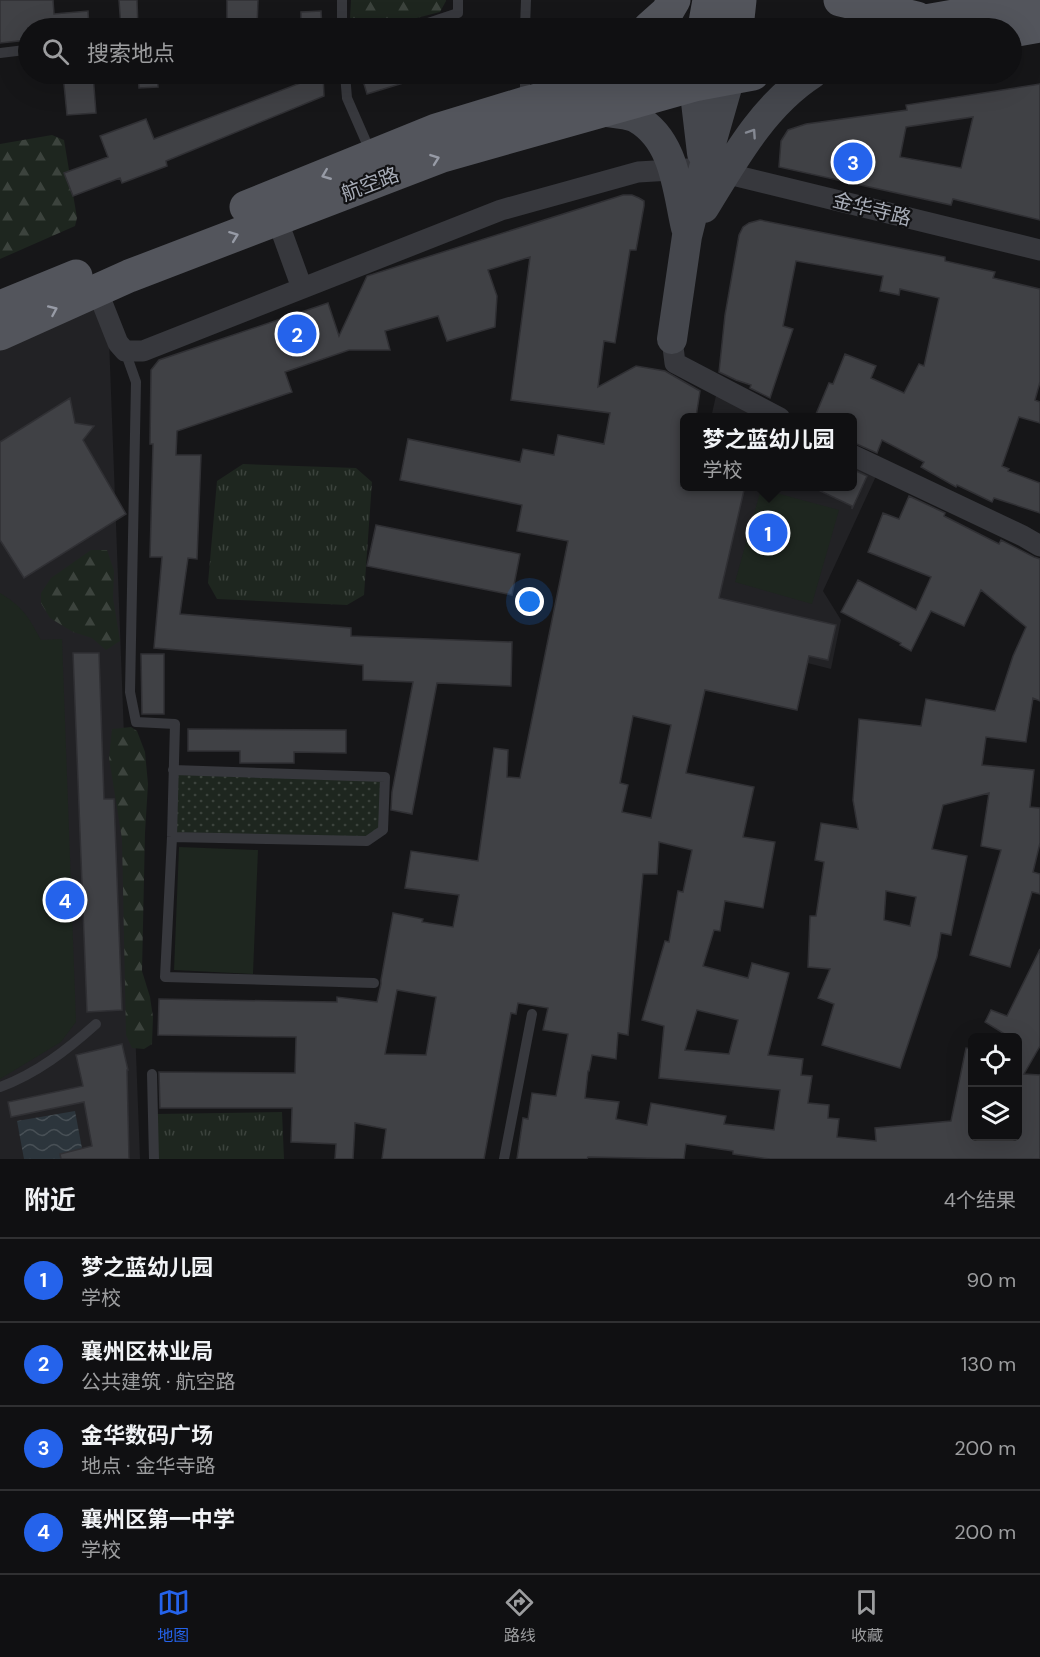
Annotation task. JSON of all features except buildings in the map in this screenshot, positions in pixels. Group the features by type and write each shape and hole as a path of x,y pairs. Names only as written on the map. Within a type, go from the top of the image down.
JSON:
{"main road":[{"path":"660,18 674,0"},
{"path":"706,18 709,0"},
{"path":"738,18 740,0"},
{"path":"840,0 917,18"},
{"path":"946,18 1040,1"},
{"path":"1022,29 1040,26"},
{"name":"航空路","path":"0,334 129,276 442,156 614,84"},
{"name":"航空路","path":"0,307 436,130 525,88 594,91 653,84"}],"street":[{"path":"696,84 715,171"},
{"path":"736,84 715,171 687,236 672,339 675,363 772,413"},
{"path":"715,171 797,84"},
{"path":"594,91 657,134 668,152 687,236"},
{"name":"金华寺路","path":"125,351 143,351 501,210 638,172 715,171 1040,250"},
{"path":"277,219 302,288"},
{"path":"97,290 118,344 125,351"},
{"path":"857,457 1040,546"}],"lane":[{"path":"342,0 342,18"},
{"path":"443,18 458,13 458,0"},
{"path":"525,18 526,0"},
{"path":"0,53 18,51"},
{"path":"346,84 347,98 372,156"},
{"path":"125,351 136,382 130,692 136,723 175,724 165,977 374,983"},
{"path":"172,837 367,841 382,830 385,777 173,770"},
{"path":"504,1159 532,1014"},
{"path":"0,1087 20,1080 70,1047 96,1024"},
{"path":"152,1074 154,1159"}],"shaded area":[{"path":"107,286 140,1159 0,1159 0,334"},
{"path":"717,391 759,413 712,413"},
{"path":"857,464 877,474 823,591 841,620 831,669 666,627 695,491 857,491"}],"green space":[{"path":"351,0 446,0 440,12 417,18 350,18"},
{"path":"52,135 64,140 77,218 75,226 0,259 0,144"},
{"path":"243,464 356,468 372,482 364,595 347,605 217,599 208,583 217,481"},
{"path":"760,491 768,491 839,510 812,604 735,582"},
{"path":"91,550 107,550 114,571 113,598 120,641 106,650 92,638 73,632 50,618 41,603 41,593 51,578"},
{"path":"0,593 24,613 41,640 62,639 76,1022 61,1042 0,1079"},
{"path":"131,727 137,731 145,752 148,784 142,971 153,1017 152,1044 144,1049 132,1048 126,1035 122,839 109,758 112,729"},
{"path":"173,770 385,777 383,830 367,841 172,837"},
{"path":"179,847 258,850 253,974 174,970"},
{"path":"282,1112 284,1159 158,1159 156,1114"}],"water":[{"path":"75,1111 84,1159 24,1159 17,1121"}],"place":[{"name":"金华数码广场","path":"853,162"},
{"name":"襄州区林业局","path":"297,334"},
{"name":"梦之蓝幼儿园","path":"768,533"},
{"name":"襄州区第一中学","path":"65,900"}]}
